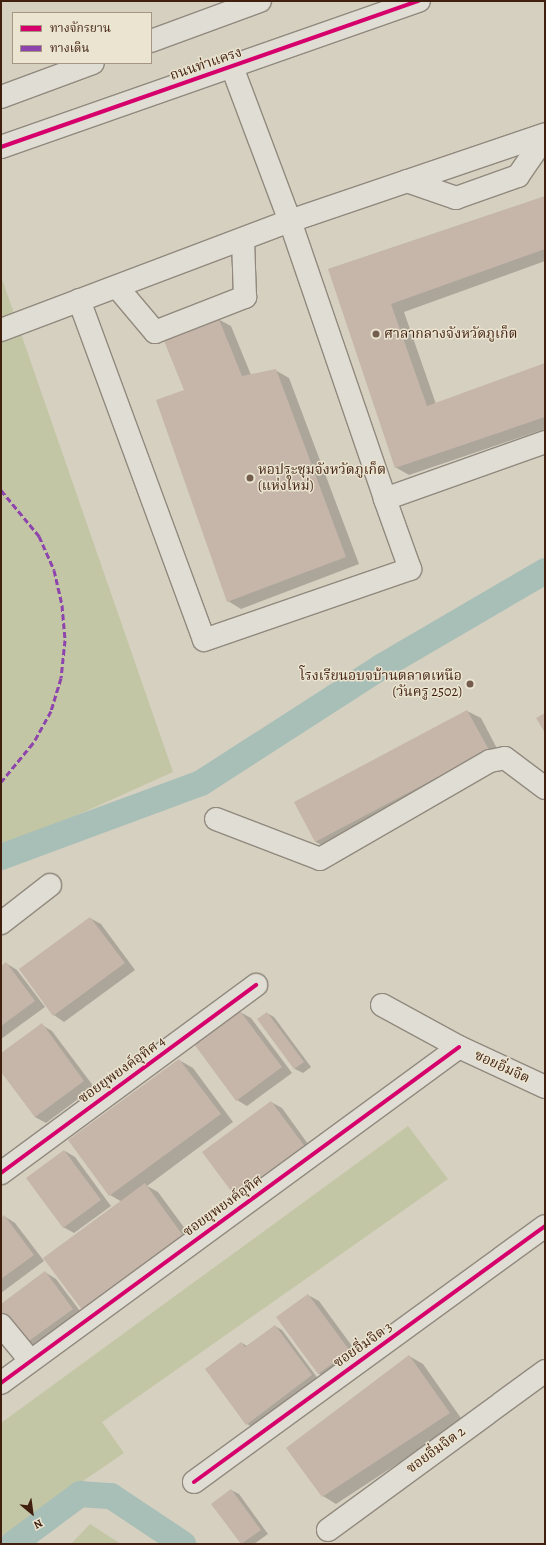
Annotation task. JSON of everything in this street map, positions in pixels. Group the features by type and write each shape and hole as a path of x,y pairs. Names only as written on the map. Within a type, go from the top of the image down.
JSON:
{"street":[{"path":"152,41 260,1"},
{"name":"ถนนท่าแครง","path":"1,147 418,1"},
{"path":"1,97 90,64"},
{"path":"79,300 204,640 410,569 290,221 232,67"},
{"path":"407,182 456,198 518,176 545,136"},
{"path":"1,330 290,221 545,136"},
{"path":"117,287 155,332 245,297 243,239"},
{"path":"385,499 545,442"},
{"path":"216,819 320,859 490,761 505,758 545,788"},
{"path":"1,923 50,885"},
{"name":"ซอยยุพยงค์อุทิศ 4","path":"1,1173 256,985"},
{"name":"ซอยอิ่มจิต","path":"382,1005 458,1048 545,1087"},
{"name":"ซอยยุพยงค์อุทิศ","path":"1,1383 30,1360 458,1048"},
{"name":"ซอยอิ่มจิต 3","path":"194,1482 545,1226"},
{"path":"1,1325 30,1360"},
{"name":"ซอยอิ่มจิต 2","path":"328,1530 544,1374"}],"green space":[{"path":"1,276 173,772 33,835 1,846"},
{"path":"408,1126 448,1179 102,1422 124,1453 1,1537 1,1423"},
{"path":"90,1524 121,1544 71,1544"}],"building":[{"name":"ศาลากลางจังหวัดภูเก็ต","path":"545,196 545,249 391,304 427,406 545,363 545,417 395,468 328,269"},
{"name":"หอประชุมจังหวัดภูเก็ต (แห่งใหม่)","path":"218,317 242,376 276,369 346,557 227,602 156,400 184,390 164,341"},
{"path":"467,710 489,750 315,842 294,802"},
{"path":"545,713 545,733 536,718"},
{"path":"90,917 125,963 53,1016 19,969"},
{"path":"6,962 35,1001 1,1026 1,966"},
{"path":"240,1011 282,1067 236,1101 194,1044"},
{"path":"267,1012 304,1062 294,1069 257,1019"},
{"path":"42,1023 84,1081 35,1117 1,1072 1,1053"},
{"path":"179,1059 221,1114 109,1196 68,1140"},
{"path":"271,1101 306,1148 237,1199 202,1152"},
{"path":"64,1150 101,1200 63,1228 26,1178"},
{"path":"145,1183 184,1237 83,1311 43,1258"},
{"path":"4,1215 34,1255 1,1279 1,1218"},
{"path":"45,1271 73,1309 22,1346 1,1318 1,1304"},
{"path":"308,1294 350,1351 318,1374 276,1317"},
{"path":"275,1325 312,1375 246,1425 205,1369 241,1342 245,1347"},
{"path":"409,1355 450,1413 322,1497 286,1448"},
{"path":"231,1489 261,1530 241,1544 211,1504"}],"waterway":[{"path":"1,857 201,783 381,667 545,571"},
{"path":"13,1544 80,1494 111,1496 183,1544"}],"marked path":[{"path":"1,490 39,536 54,570 62,605 65,640 61,678 51,711 33,743 1,782"}],"cycle path":[{"path":"1,147 419,1"},
{"path":"1,1173 256,985"},
{"path":"1,1383 459,1047"},
{"path":"194,1482 545,1226"}],"place":[{"name":"ศาลากลางจังหวัดภูเก็ต","path":"376,334"},
{"name":"หอประชุมจังหวัดภูเก็ต (แห่งใหม่)","path":"250,478"},
{"name":"โรงเรียนอบจบ้านตลาดเหนือ (วันครู 2502)","path":"470,684"}]}
